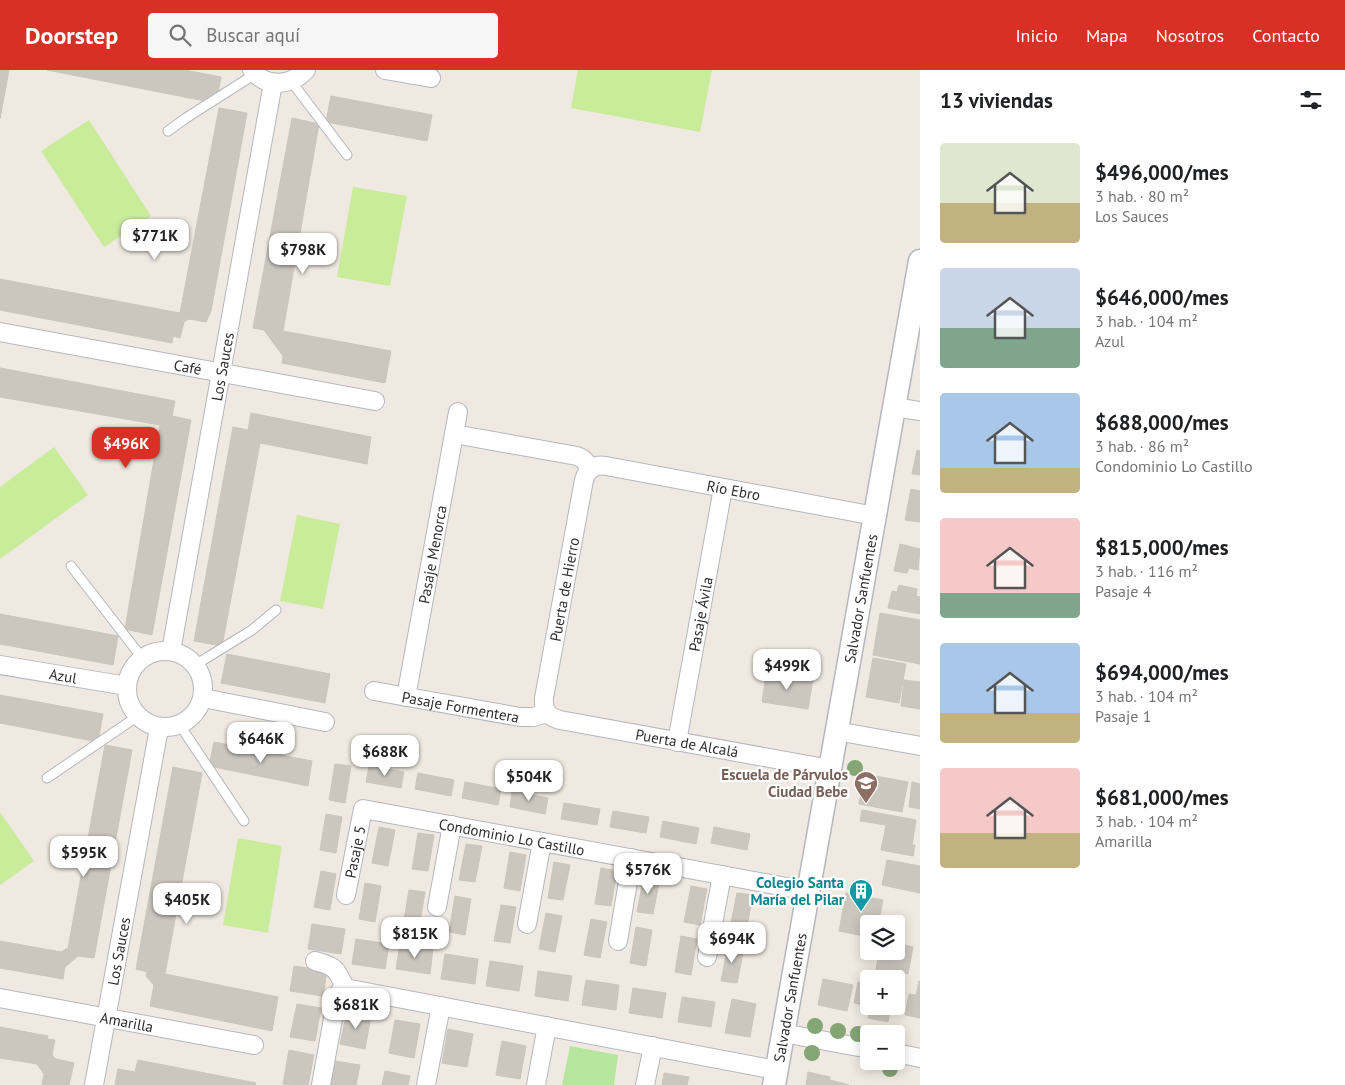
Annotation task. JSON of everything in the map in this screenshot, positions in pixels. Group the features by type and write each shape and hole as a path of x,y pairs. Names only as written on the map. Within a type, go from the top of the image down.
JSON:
{"street":[{"path":"253,72 263,80 273,83 291,81 306,70"},
{"path":"385,70 430,78"},
{"name":"Los Sauces","path":"171,651 273,83"},
{"name":"Salvador Sanfuentes","path":"775,1077 920,261"},
{"name":"Café","path":"0,332 375,401"},
{"path":"894,407 920,411"},
{"name":"Pasaje Menorca","path":"406,697 458,412"},
{"path":"454,434 577,456 583,459 591,468"},
{"name":"Río Ebro","path":"591,468 601,465 875,516"},
{"name":"Puerta de Hierro","path":"547,713 544,698 585,475 591,468"},
{"name":"Pasaje Ávila","path":"677,742 723,488"},
{"path":"163,650 171,651 178,652 189,658 195,665 201,674 204,687 203,698 198,711 188,720 172,727 159,728 143,721 133,711 128,700 127,686 129,676 135,665 149,653 163,650"},
{"name":"Azul","path":"0,665 127,686"},
{"name":"Pasaje Formentera","path":"374,691 520,717 533,717 547,713"},
{"path":"203,698 325,722"},
{"name":"Puerta de Alcalá","path":"547,713 550,717 560,720 830,769"},
{"name":"Los Sauces","path":"94,1085 159,728"},
{"path":"836,731 920,746"},
{"name":"Condominio Lo Castillo","path":"363,808 808,890"},
{"name":"Pasaje 5","path":"346,894 363,808"},
{"path":"437,907 452,825"},
{"path":"527,924 542,842"},
{"path":"618,941 632,858"},
{"path":"708,957 722,875"},
{"path":"315,961 330,964 334,967 340,975 345,988"},
{"path":"320,1085 337,998 341,990 345,988 653,1046 775,1077"},
{"name":"Amarilla","path":"0,998 107,1016 254,1045"},
{"path":"426,1085 441,1006"},
{"path":"536,1085 547,1026"},
{"path":"783,1033 860,1047"},
{"path":"645,1085 653,1046"},
{"path":"905,1055 920,1058"}],"lane":[{"path":"168,131 253,72"},
{"path":"291,81 347,154"},
{"path":"71,566 143,659"},
{"path":"195,665 252,630 276,610"},
{"path":"48,778 138,716"},
{"path":"179,724 244,821"}],"green space":[{"path":"578,70 712,70 700,132 571,108"},
{"path":"89,120 151,216 104,247 41,151"},
{"path":"353,187 407,196 390,286 337,277"},
{"path":"54,447 88,495 0,559 0,487"},
{"path":"297,515 340,524 323,609 280,601"},
{"path":"0,812 34,861 0,885"},
{"path":"238,838 282,846 268,933 223,925"},
{"path":"570,1046 618,1055 614,1085 562,1085"}],"building":[{"path":"0,70 9,70 0,119"},
{"path":"47,70 185,70 221,77 218,93 205,101"},
{"path":"331,96 432,115 427,141 326,122"},
{"path":"219,108 247,113 211,311 206,322 189,319 184,322 180,338 173,336 172,343 0,310 0,279 180,313"},
{"path":"292,118 319,124 283,331 391,351 385,383 282,363 283,356 264,330 253,328"},
{"path":"0,368 175,401 172,416 191,420 152,635 125,629 160,425 0,397"},
{"path":"251,413 371,437 367,464 260,443 222,646 194,641 233,427 248,430"},
{"path":"917,450 920,451 920,475 912,474"},
{"path":"911,489 920,491 920,522 905,520"},
{"path":"900,544 920,549 918,570 909,568 907,573 894,571"},
{"path":"899,585 917,589 916,596 920,597 920,614 888,608 892,591 897,592"},
{"path":"880,613 920,620 920,664 873,655"},
{"path":"0,614 118,636 113,665 0,644"},
{"path":"227,654 330,674 325,703 221,683"},
{"path":"873,658 906,664 899,703 866,697"},
{"path":"766,674 813,680 808,709 762,702"},
{"path":"904,680 920,682 920,709 901,706"},
{"path":"0,695 103,714 98,742 0,723"},
{"path":"214,742 312,761 308,786 209,766"},
{"path":"105,745 132,750 94,958 78,956 65,967 63,979 0,968 0,941 61,952 68,948"},
{"path":"335,764 351,766 345,803 329,800"},
{"path":"369,766 404,772 401,788 366,782"},
{"path":"173,767 202,773 165,974 278,997 272,1031 150,1006 154,985 146,976 147,972 136,969"},
{"path":"418,773 454,780 451,796 415,789"},
{"path":"864,774 908,782 902,812 859,804"},
{"path":"465,782 501,789 498,805 462,798"},
{"path":"912,782 920,784 920,809 909,807"},
{"path":"512,791 548,798 545,814 510,807"},
{"path":"564,803 600,809 597,825 561,819"},
{"path":"862,810 916,820 912,845 915,845 913,856 881,850 886,825 860,821"},
{"path":"613,811 649,817 646,833 610,827"},
{"path":"326,814 342,817 336,853 320,850"},
{"path":"663,821 699,828 696,844 660,837"},
{"path":"379,827 395,830 388,866 372,863"},
{"path":"714,827 750,834 747,850 711,843"},
{"path":"418,833 434,835 428,871 412,869"},
{"path":"466,844 482,846 475,882 459,880"},
{"path":"510,852 526,855 520,891 504,888"},
{"path":"887,860 920,866 920,893 882,885"},
{"path":"554,862 570,865 563,900 548,898"},
{"path":"601,868 617,871 611,906 595,904"},
{"path":"321,871 336,874 330,910 314,907"},
{"path":"644,875 660,878 653,914 637,912"},
{"path":"365,883 381,886 375,922 359,919"},
{"path":"691,886 707,889 700,925 684,922"},
{"path":"409,890 425,892 419,928 403,926"},
{"path":"737,893 753,895 746,931 730,928"},
{"name":"Colegio Santa María del Pilar","path":"846,893 883,900 880,915 860,915 860,935 839,931"},
{"path":"455,896 471,899 465,935 449,932"},
{"path":"501,905 516,907 510,943 494,941"},
{"path":"546,913 562,916 555,952 539,949"},
{"path":"591,919 607,922 600,958 584,955"},
{"path":"312,924 345,929 341,954 308,949"},
{"path":"636,927 652,930 646,966 630,963"},
{"path":"681,936 697,939 691,975 675,972"},
{"path":"356,939 389,944 385,969 352,964"},
{"path":"400,944 433,949 430,974 396,969"},
{"path":"728,945 744,948 737,983 721,981"},
{"path":"905,945 913,947 908,974 905,973 905,970 876,970 878,960 905,960"},
{"path":"445,954 478,959 475,984 441,979"},
{"path":"490,961 523,966 519,991 486,986"},
{"path":"294,966 327,971 323,996 290,991"},
{"path":"538,971 572,976 568,1001 535,996"},
{"path":"823,979 853,985 847,1011 818,1005"},
{"path":"586,980 619,985 616,1010 582,1005"},
{"path":"920,981 920,1018 905,1015 909,994 916,995"},
{"path":"858,982 860,982 860,1004 854,1003"},
{"path":"633,988 666,993 662,1018 629,1013"},
{"path":"682,997 715,1002 711,1027 678,1022"},
{"path":"732,999 756,1004 750,1037 725,1033"},
{"path":"297,1004 321,1008 315,1041 290,1037"},
{"path":"347,1011 371,1016 365,1049 340,1044"},
{"path":"869,1015 889,1015 888,1022 868,1018"},
{"path":"395,1020 420,1024 414,1058 389,1053"},
{"path":"0,1027 48,1036 47,1039 55,1040 52,1055 56,1059 74,1063 69,1085 42,1085 44,1074 37,1064 0,1058"},
{"path":"448,1029 473,1034 467,1067 442,1063"},
{"path":"502,1041 526,1046 520,1079 496,1075"},
{"path":"289,1050 314,1055 308,1085 283,1084"},
{"path":"138,1060 256,1083 255,1085 115,1085 118,1069 135,1072"},
{"path":"335,1061 360,1065 356,1085 331,1085"},
{"path":"385,1071 410,1076 408,1085 382,1085"},
{"path":"808,1072 830,1077 830,1080 849,1085 806,1085"},
{"path":"664,1073 689,1077 687,1085 662,1085"}],"place":[{"name":"Escuela de Párvulos Ciudad Bebe","path":"866,804"},
{"name":"Colegio Santa María del Pilar","path":"861,912"}]}
